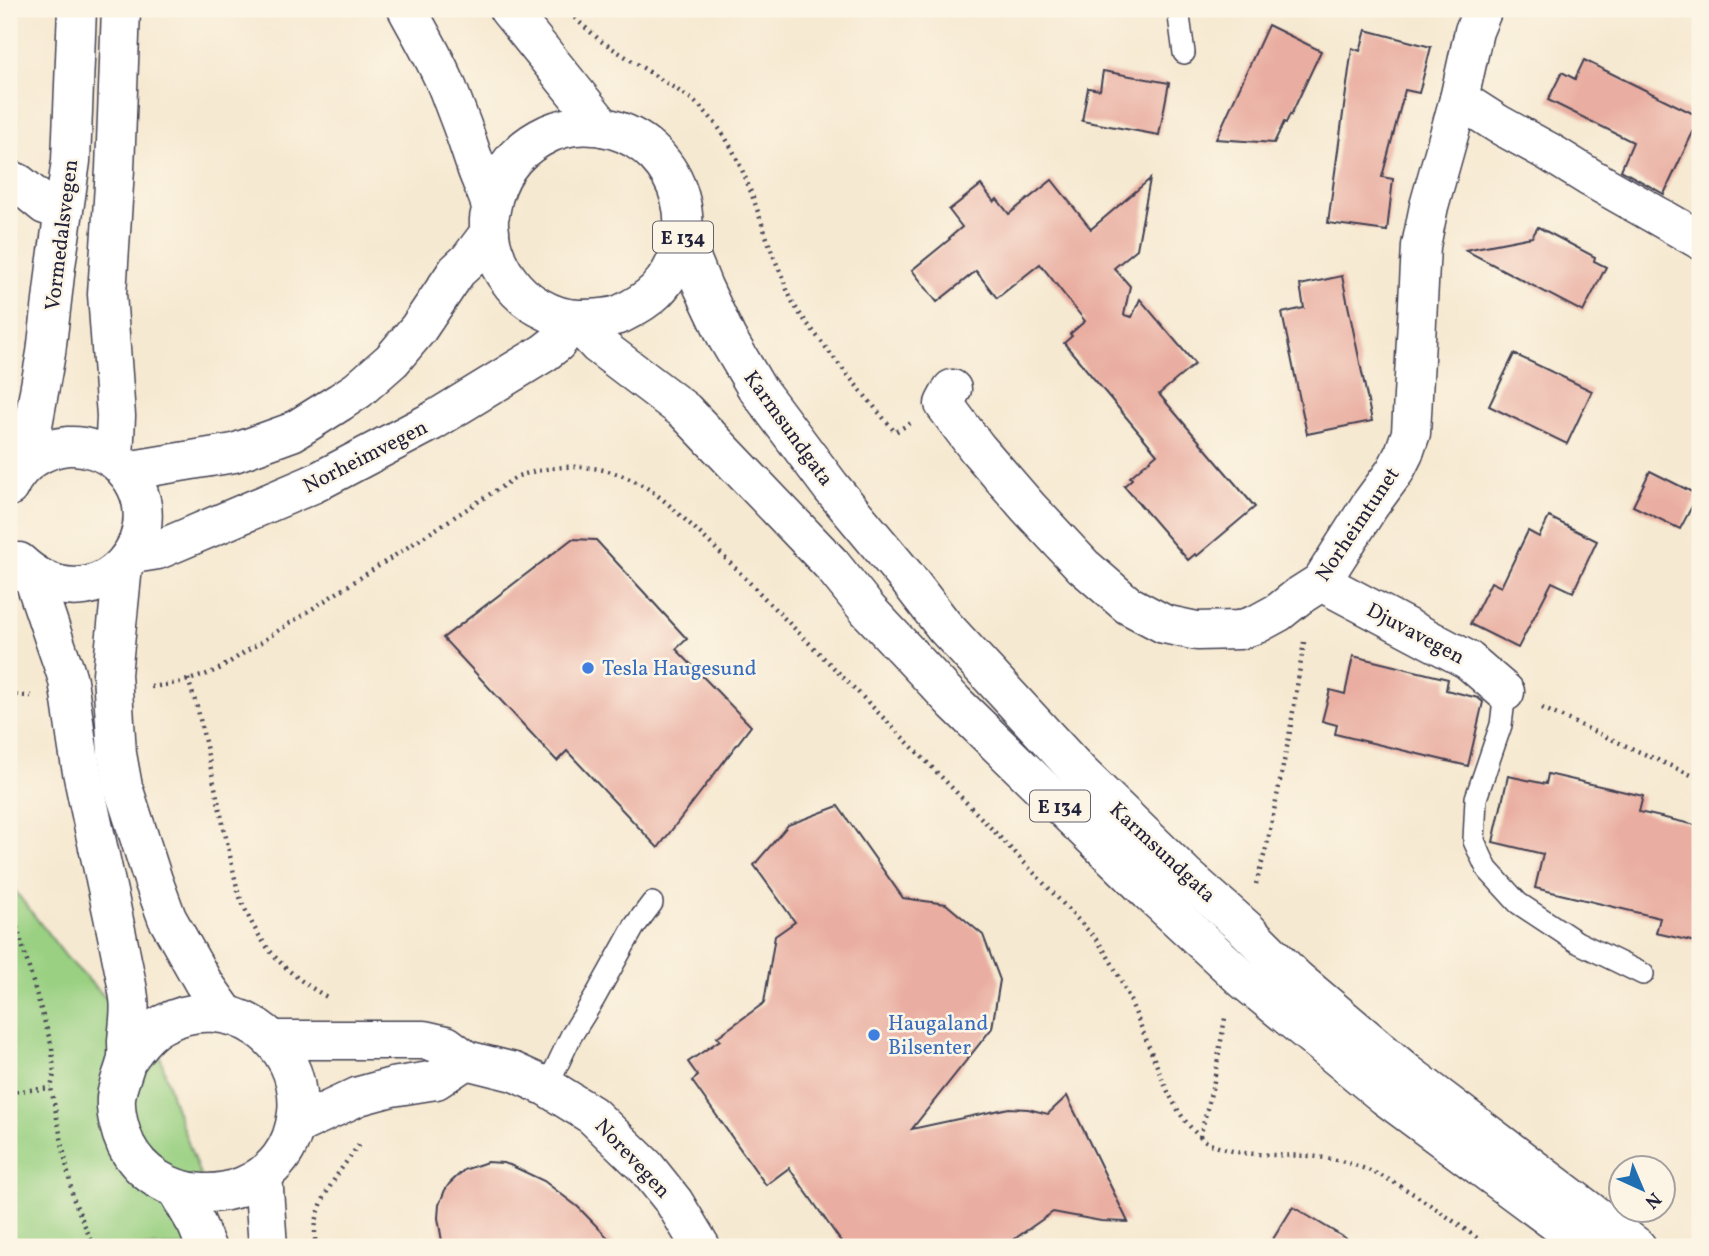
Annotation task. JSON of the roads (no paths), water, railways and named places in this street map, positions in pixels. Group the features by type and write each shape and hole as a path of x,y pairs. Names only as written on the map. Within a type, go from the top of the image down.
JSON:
{"main road":[{"name":"Vormedalsvegen","path":"15,478 33,425 47,353 71,161 77,9"},
{"path":"120,465 107,294 121,9"},
{"name":"E 134","path":"407,9 447,86 469,142 490,220"},
{"path":"508,9 603,127"},
{"name":"Norheimtunet","path":"952,389 944,404 977,448 1028,507 1083,566 1128,605 1164,624 1197,631 1239,630 1279,612 1321,582 1395,471 1411,433 1421,246 1474,31 1483,9"},
{"path":"1459,99 1497,124 1700,240"},
{"name":"E 134","path":"582,125 603,127 624,133 644,144 661,160 681,199 684,219 682,238 678,256 669,274 657,290 643,301 619,315 574,319 553,314 535,305 508,280 491,243 493,197 501,176 514,158 530,144 564,128 582,125"},
{"path":"9,179 45,205 63,211"},
{"path":"120,465 234,453 292,432 340,402 392,360 418,329 457,271 470,260 490,220"},
{"name":"Karmsundgata","path":"682,238 727,338 756,387 831,487 944,626 1079,772 1296,979 1397,1065 1637,1247"},
{"name":"Karmsundgata","path":"574,319 598,345 685,411 831,564 868,610 955,703 1149,892 1235,971 1385,1096 1589,1247"},
{"name":"Norheimvegen","path":"16,563 48,583 63,587 96,583 111,576 128,560 158,550 313,484 431,422 544,353 557,343 574,319"},
{"path":"15,478 56,448 85,447 120,465 135,484 141,499 143,514 138,540 128,560 112,674 117,754 123,786 167,918 203,982 226,1014"},
{"path":"16,563 67,678 79,758 130,1000 126,1062 116,1099 118,1122 125,1144 146,1171 155,1178 176,1189 199,1194 221,1193 243,1187 263,1175 279,1159 289,1142 295,1126 298,1098 294,1075 273,1040 251,1023 226,1014 207,1012 184,1015 163,1024 142,1040 126,1062"},
{"name":"Djuvavegen","path":"1321,582 1468,660 1505,692"},
{"name":"Norevegen","path":"273,1040 424,1040 446,1045 466,1060 514,1072 547,1087 592,1115 646,1167 674,1202 701,1247"},
{"path":"295,1126 359,1096 436,1080 466,1060"},
{"path":"263,1175 268,1247"},
{"path":"176,1189 197,1225 206,1247"}],"lane":[{"path":"1178,9 1184,53"},
{"path":"1505,692 1501,725 1476,798 1474,841 1487,869 1518,903 1577,942 1643,974"},
{"path":"547,1087 571,1036 634,927 652,902"}],"place":[{"name":"Tesla Haugesund","path":"588,668"},
{"name":"Haugaland Bilsenter","path":"874,1035"}]}
